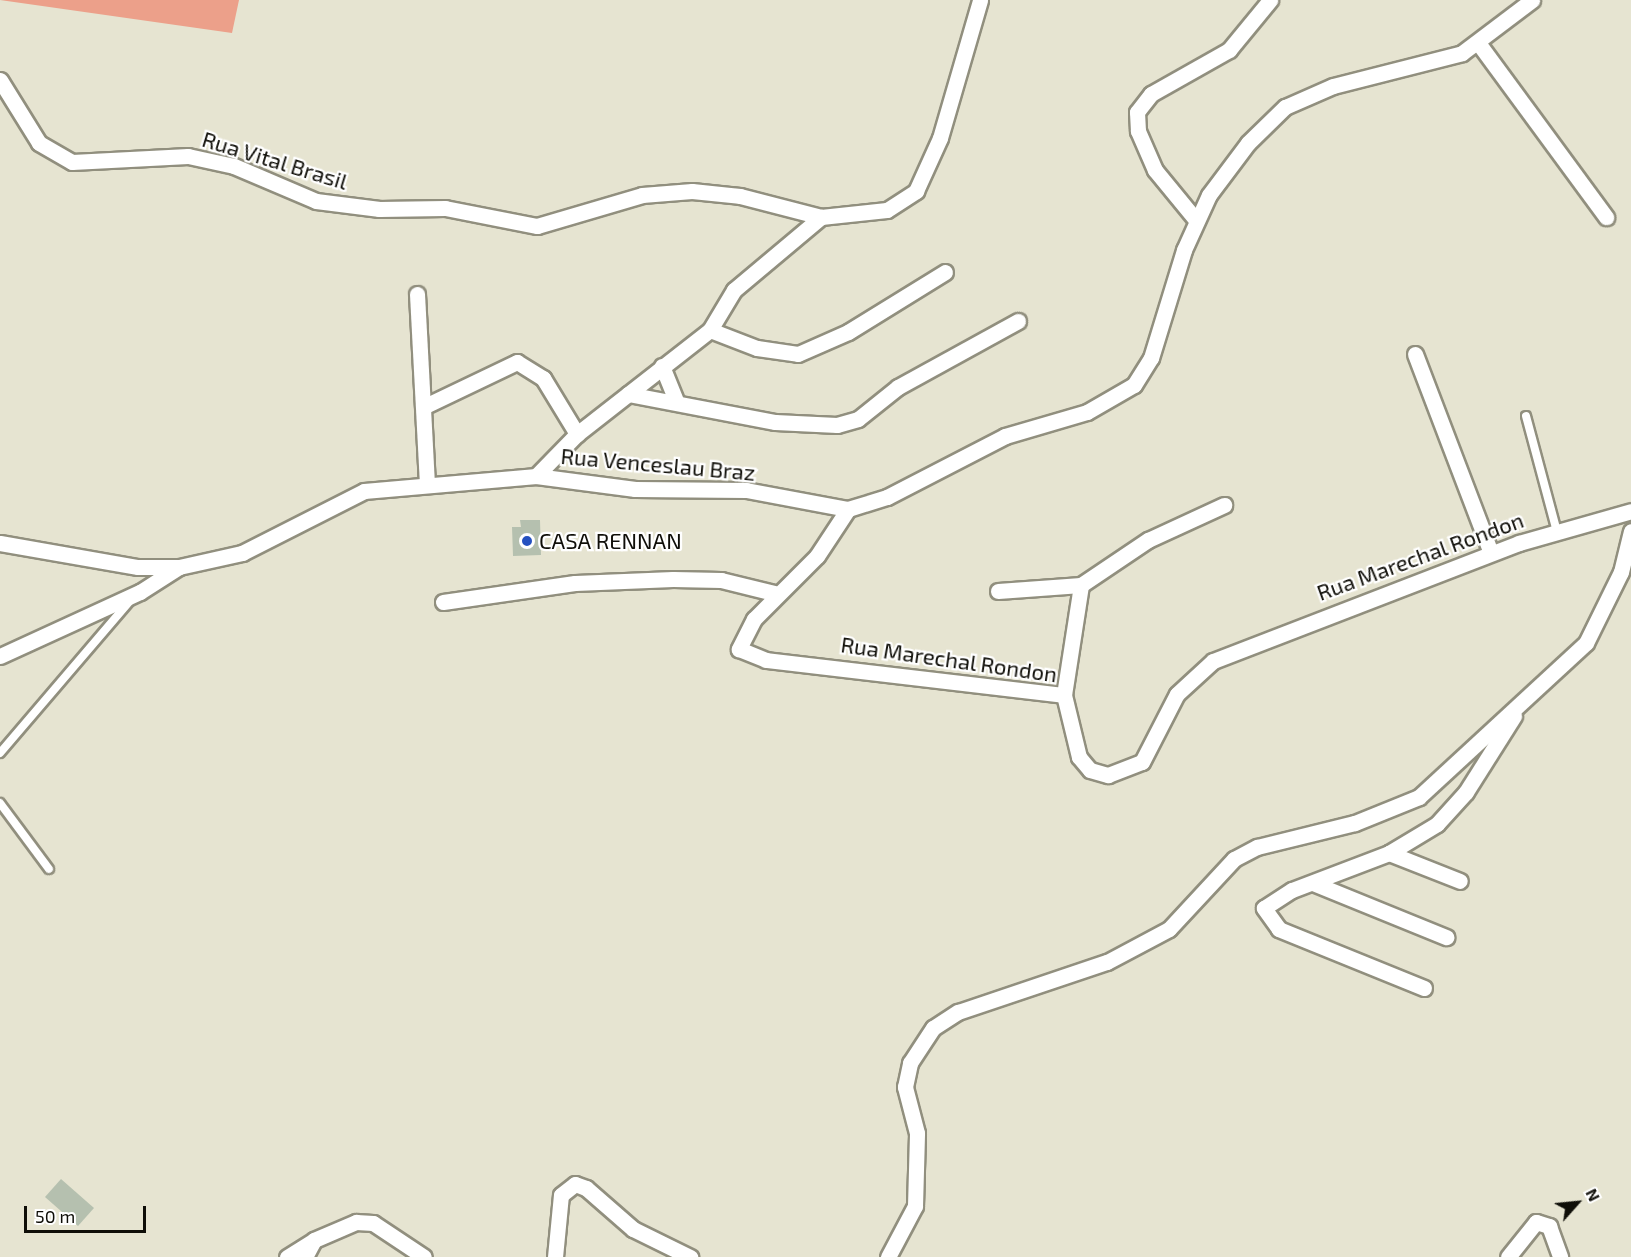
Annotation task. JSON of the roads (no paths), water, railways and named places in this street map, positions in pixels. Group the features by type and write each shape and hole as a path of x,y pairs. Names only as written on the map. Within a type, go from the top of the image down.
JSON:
{"street":[{"name":"Rua Vital Brasil","path":"0,80 39,144 72,162 188,156 234,166 316,201 379,209 445,208 537,226 642,195 692,191 740,196 821,217 887,210 916,191 940,138 980,0"},
{"path":"1196,220 1155,170 1138,131 1137,112 1151,94 1229,50 1270,0"},
{"name":"Rua Venceslau Braz","path":"0,543 138,567 179,567 242,553 364,492 536,476 635,489 737,489 848,509 887,497 1005,436 1122,397 1151,358 1196,220 1231,164 1285,107 1333,86 1443,60 1479,44 1532,0"},
{"path":"1479,44 1606,217"},
{"path":"536,476 577,434 710,330 743,280 821,217"},
{"path":"710,330 757,348 798,354 848,332 945,272"},
{"path":"417,294 428,485"},
{"path":"628,393 676,400 775,422 837,425 858,419 898,387 1018,321"},
{"path":"1415,354 1491,553"},
{"path":"425,406 517,362 543,378 577,434"},
{"path":"662,366 676,400"},
{"path":"998,591 1081,585 1148,540 1224,505"},
{"name":"Rua Marechal Rondon","path":"848,509 817,556 774,593 740,638 739,649 747,657 1064,695 1079,757 1090,770 1125,772 1142,762 1163,716 1192,676 1213,661 1491,553 1631,511"},
{"path":"888,1257 915,1206 917,1133 905,1087 910,1063 933,1028 958,1012 1107,962 1169,929 1227,866 1257,847 1355,823 1419,797 1586,643 1621,572 1631,531"},
{"name":"Rua Venceslau Braz","path":"0,656 140,592 179,567"},
{"path":"443,602 575,583 673,579 721,580 774,593"},
{"path":"1064,695 1081,585"},
{"path":"1424,988 1279,929 1266,918 1266,904 1389,853 1437,824 1466,792 1520,705"},
{"path":"1389,853 1460,881"},
{"path":"1313,883 1446,937"},
{"path":"555,1257 561,1195 575,1184 586,1188 633,1230 690,1257"},
{"path":"287,1257 314,1240 356,1222 373,1223 424,1257"},
{"path":"1508,1257 1536,1222 1549,1226 1560,1257"},
{"path":"305,1257 314,1240"}],"lane":[{"path":"1526,416 1557,532"},
{"name":"Rua Venceslau Braz","path":"0,753 96,636 140,592"},
{"path":"0,803 49,869"}],"place":[{"name":"CASA RENNAN","path":"527,541"}]}
